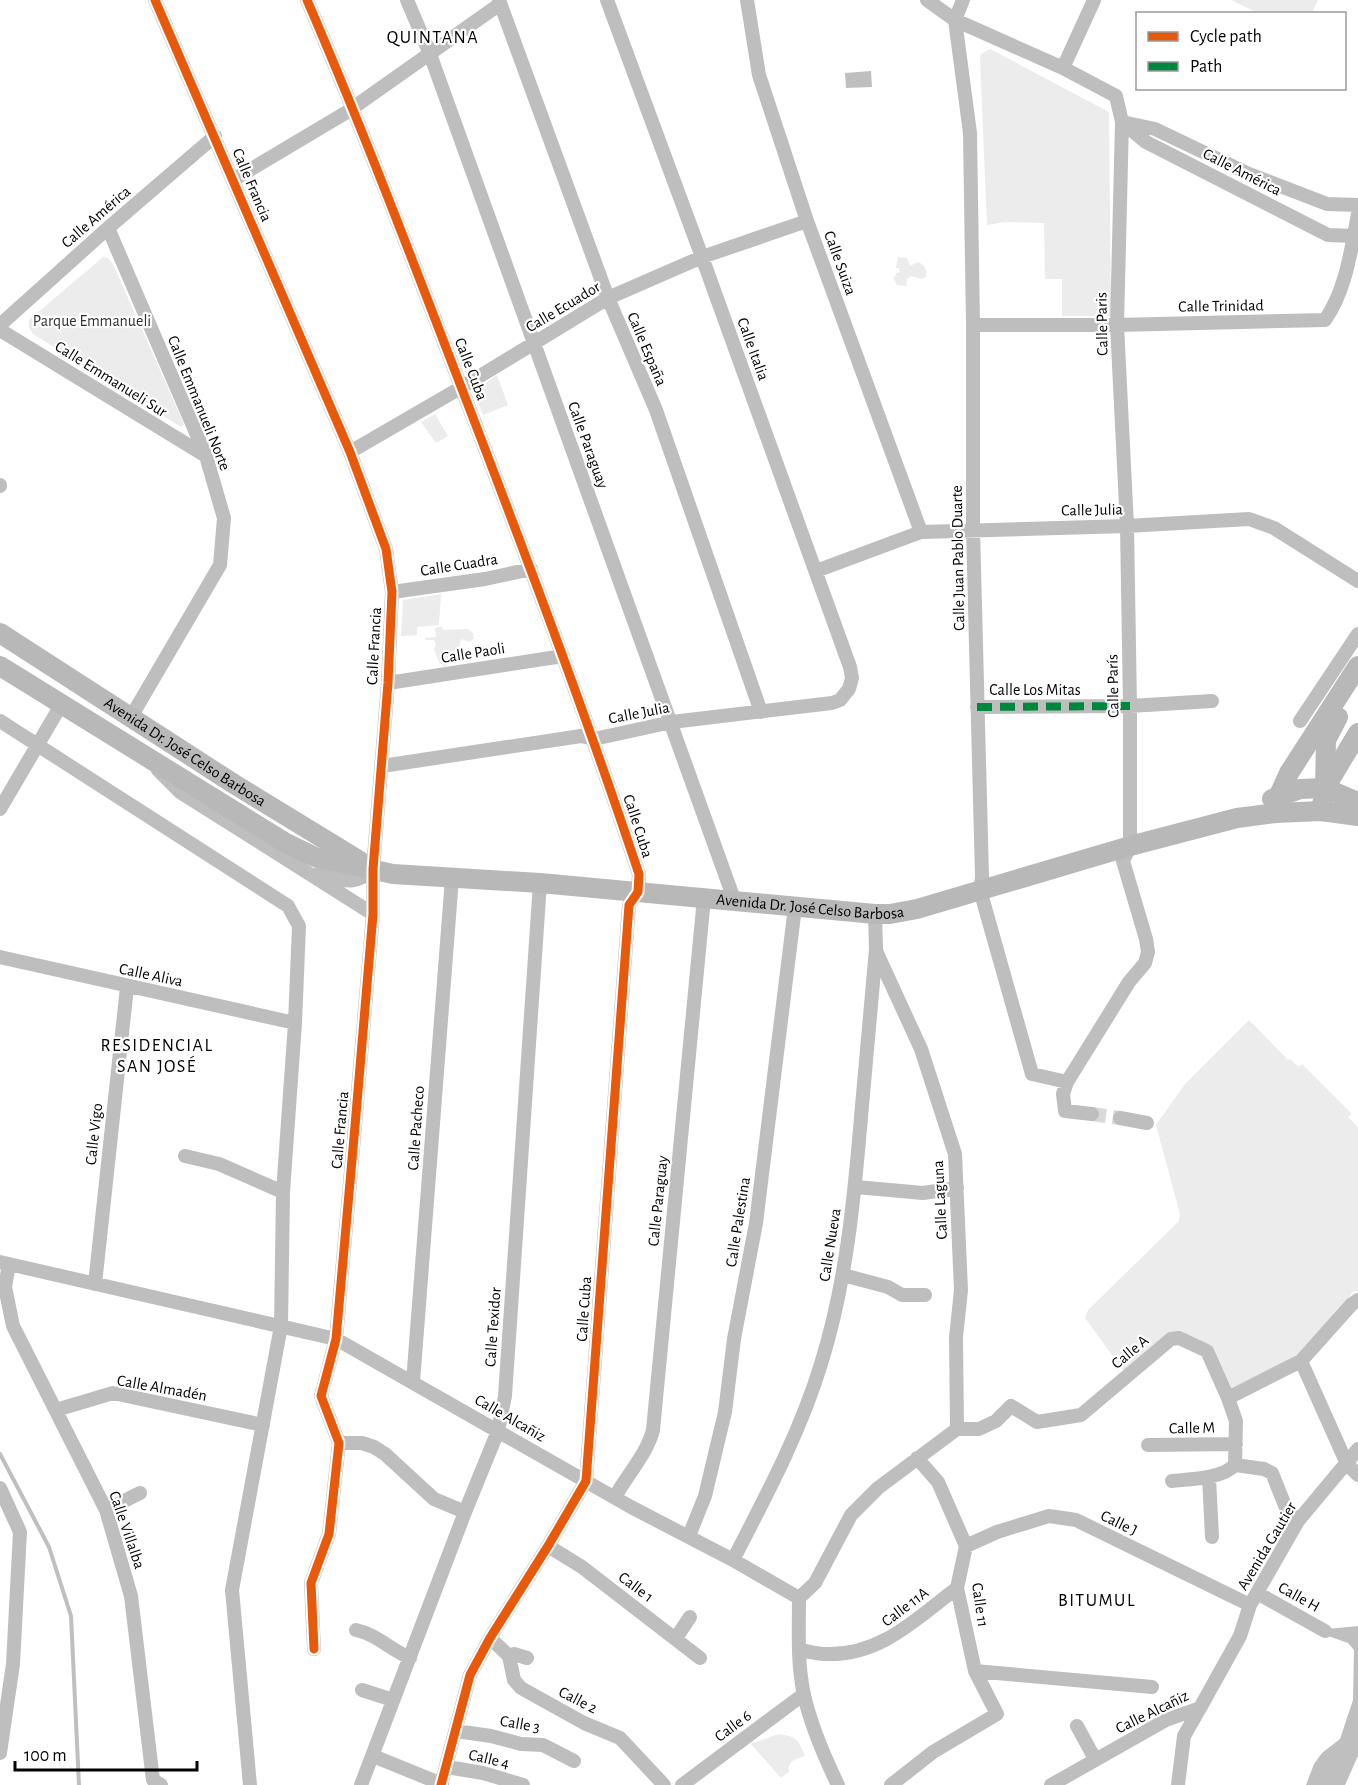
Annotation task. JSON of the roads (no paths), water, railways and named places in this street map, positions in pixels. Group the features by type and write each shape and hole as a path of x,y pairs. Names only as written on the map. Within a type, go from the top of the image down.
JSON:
{"main road":[{"name":"Avenida Dr. José Celso Barbosa","path":"0,633 234,784 373,869"},
{"name":"Avenida Dr. José Celso Barbosa","path":"0,666 286,843 315,857 393,874 540,883 890,914 917,909 1130,846 1237,818 1321,811 1358,816"},
{"path":"1279,795 1289,773 1358,666"},
{"path":"1321,811 1325,788 1326,740 1358,677"},
{"path":"1325,788 1358,733"},
{"name":"Avenida Dr. José Celso Barbosa","path":"1237,818 1279,795 1300,789 1325,788 1358,802"}],"street":[{"name":"Calle Francia","path":"155,0 350,452 386,549 392,592 388,683 373,869 373,914 336,1339 321,1396 339,1443"},
{"name":"Calle Cuba","path":"307,0 353,108 462,387 594,739 639,874 638,891 629,905 586,1481 490,1638 471,1675 441,1784"},
{"name":"Calle Paraguay","path":"407,0 430,54 735,902"},
{"name":"Calle Italia","path":"607,0 816,571 851,673 850,684 845,696 832,703"},
{"name":"Calle Suiza","path":"747,0 759,75 807,221 921,532"},
{"path":"927,0 955,20 1063,68 1116,96 1122,122"},
{"name":"Calle Juan Pablo Duarte","path":"963,0 955,20 969,133 973,325 973,530 982,877 980,890 1032,1074 1067,1082"},
{"path":"1063,68 1094,0"},
{"path":"233,180 353,108 500,2"},
{"name":"Calle España","path":"500,2 608,298 656,410 761,711"},
{"name":"Calle América","path":"1122,122 1155,129 1249,174 1327,204 1358,205"},
{"name":"Calle América","path":"1122,122 1146,142 1328,235 1353,236"},
{"name":"Calle Paris","path":"1122,122 1118,325 1127,526"},
{"name":"Calle América","path":"0,325 214,136"},
{"path":"1353,236 1358,214"},
{"name":"Calle Ecuador","path":"350,452 608,298 702,257 807,221"},
{"name":"Calle Emmanueli Norte","path":"108,228 206,456 224,518 220,565 131,717"},
{"name":"Calle Trinidad","path":"1118,325 1325,320 1333,309 1345,275 1353,236"},
{"path":"973,325 1118,325"},
{"name":"Calle Emmanueli Sur","path":"0,330 206,456"},
{"name":"Calle Julia","path":"816,571 921,532 1127,526 1249,519 1274,528 1358,581"},
{"name":"Calle París","path":"1067,1082 1129,982 1145,963 1148,952 1123,861 1130,846 1127,526"},
{"name":"Calle Cuadra","path":"392,592 485,579 531,569"},
{"path":"1300,721 1357,640"},
{"name":"Calle Paoli","path":"388,683 563,656"},
{"name":"Calle Los Mitas","path":"977,707 1130,706 1212,701"},
{"name":"Calle Julia","path":"382,766 581,736 594,739 672,722 832,703"},
{"path":"0,809 61,705"},
{"path":"0,721 288,906 299,926 295,1023 283,1192 281,1326 232,1590 250,1785"},
{"path":"146,758 180,792 373,914"},
{"path":"306,871 354,881 367,875 373,869"},
{"name":"Calle Pacheco","path":"413,1382 452,878"},
{"name":"Calle Texidor","path":"362,1785 498,1431 505,1396 540,883"},
{"name":"Calle Paraguay","path":"615,1497 649,1444 653,1430 704,898"},
{"name":"Calle Palestina","path":"689,1536 705,1496 725,1412 734,1339 756,1222 795,907"},
{"name":"Calle Nueva","path":"733,1560 781,1466 807,1404 831,1332 843,1275 855,1187 876,949 875,914"},
{"name":"Calle Laguna","path":"876,949 921,1049 955,1154 961,1290 956,1337 957,1429"},
{"name":"Calle Aliva","path":"0,957 295,1023"},
{"name":"Calle Vigo","path":"95,1284 127,987"},
{"path":"1067,1082 1064,1094 1065,1111 1092,1114"},
{"path":"1120,1118 1148,1124"},
{"path":"185,1156 219,1164 283,1192"},
{"path":"855,1187 923,1193 957,1188"},
{"name":"Calle Alcañiz","path":"5,1263 336,1339 586,1481 799,1598"},
{"name":"Calle Villalba","path":"5,1263 4,1287 13,1326 106,1510 131,1596 153,1780 161,1785"},
{"path":"843,1275 888,1287 902,1295 925,1295"},
{"path":"1235,1466 1236,1421 1228,1398 1301,1361 1356,1306"},
{"name":"Calle A","path":"957,1429 979,1429 996,1421 1011,1406 1037,1422 1081,1415 1171,1339 1179,1338 1207,1351 1228,1398"},
{"path":"1301,1361 1347,1464 1358,1474"},
{"name":"Calle Almadén","path":"56,1410 113,1393 263,1425"},
{"path":"838,1785 818,1742 804,1694 799,1650 799,1598 815,1583 851,1515 878,1488 957,1429"},
{"path":"314,1649 311,1583 329,1534 339,1443 362,1443 374,1447 385,1454 434,1499 465,1512"},
{"name":"Calle M","path":"1148,1445 1236,1444"},
{"name":"Avenida Gautier","path":"1250,1605 1298,1521 1358,1449"},
{"path":"917,1458 938,1482 966,1546"},
{"path":"1172,1481 1209,1477 1235,1466 1264,1469 1272,1473 1286,1508 1298,1521"},
{"path":"1209,1477 1212,1537"},
{"path":"0,1488 20,1532 13,1664 0,1753"},
{"path":"106,1510 140,1493"},
{"name":"Calle J","path":"966,1546 997,1532 1049,1516 1076,1520 1250,1605"},
{"name":"Calle 1","path":"548,1546 582,1567 700,1658"},
{"name":"Calle 11","path":"891,1785 933,1752 997,1714 975,1671 957,1588 966,1546"},
{"name":"Calle 11A","path":"799,1650 828,1654 860,1650 888,1640 957,1588"},
{"name":"Calle H","path":"1257,1593 1325,1631"},
{"name":"Calle Alcañiz","path":"1051,1785 1068,1781 1095,1759 1166,1720 1200,1707 1240,1636 1250,1605"},
{"path":"676,1638 690,1617"},
{"path":"356,1630 368,1633 394,1651 410,1658"},
{"name":"Calle 2","path":"490,1638 509,1656 514,1680 521,1688 584,1723 620,1738 664,1785"},
{"path":"509,1656 514,1654 526,1658"},
{"path":"975,1671 1152,1687"},
{"path":"362,1690 393,1700"},
{"name":"Calle 6","path":"681,1785 804,1694"},
{"path":"1178,1785 1184,1736 1200,1707"},
{"path":"1077,1726 1095,1759"},
{"name":"Calle 3","path":"456,1731 491,1736 521,1744 543,1745 574,1761"},
{"path":"373,1756 441,1784"},
{"name":"Calle 4","path":"447,1767 483,1773 523,1785"}],"waterway":[{"path":"0,1454 49,1547 71,1616 79,1785"}],"tunnel":[{"path":"1092,1114 1120,1118"}],"district":[{"name":"QUINTANA","path":"433,38"},
{"name":"RESIDENCIAL SAN JOSÉ","path":"157,1056"},
{"name":"BITUMUL","path":"1097,1601"}],"park label":[{"name":"Parque Emmanueli","path":"92,321"}]}
